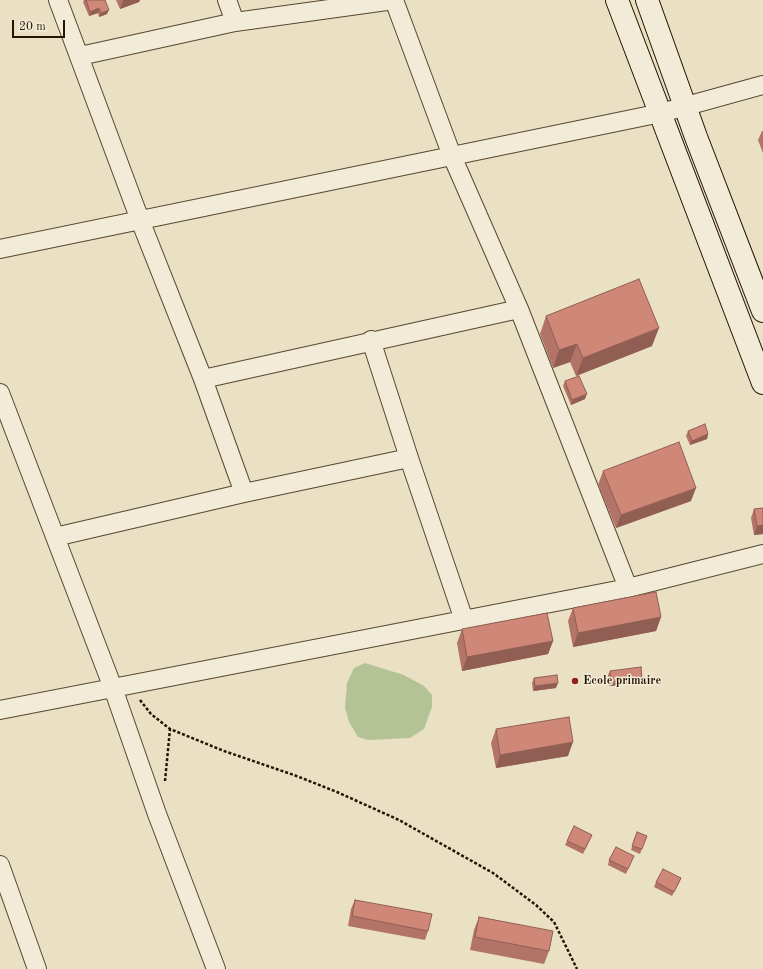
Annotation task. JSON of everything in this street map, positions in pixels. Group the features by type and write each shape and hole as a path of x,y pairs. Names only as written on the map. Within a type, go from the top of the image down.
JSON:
{"street":[{"path":"58,0 140,220 203,379 244,493"},
{"path":"227,0 236,22"},
{"path":"80,56 236,22 394,0 452,156 519,309 628,588"},
{"path":"618,0 763,383"},
{"path":"647,0 685,106 763,311"},
{"path":"0,249 661,113 763,85"},
{"path":"203,379 371,340 519,309"},
{"path":"371,340 464,620"},
{"path":"0,393 54,537 121,686 157,814 216,969"},
{"path":"54,537 244,493 409,458"},
{"path":"0,710 628,588 763,554"},
{"path":"0,865 37,969"}],"path":[{"path":"121,686 151,714 170,729 224,751 294,774 337,792 399,820 493,873 536,905 554,922 577,969"},
{"path":"157,814 165,781 170,729"}],"green space":[{"path":"365,663 404,675 424,686 432,695 432,707 424,729 410,738 368,740 358,737 349,722 345,708 347,683 354,668"}],"building":[{"path":"86,0 105,0 109,10 101,13 99,8 90,12"},
{"path":"639,279 659,328 583,358 577,344 559,350 546,316"},
{"path":"579,376 587,394 572,400 565,381"},
{"path":"705,424 708,434 692,441 688,431"},
{"path":"679,442 696,488 621,515 603,471"},
{"path":"763,508 763,525 757,526 754,509"},
{"path":"656,592 661,617 578,633 573,608"},
{"path":"547,613 553,641 467,657 462,629"},
{"path":"641,667 642,679 611,682 610,671"},
{"path":"557,675 558,683 535,686 534,678"},
{"path":"569,717 573,742 500,755 496,729"},
{"path":"574,826 592,835 585,849 567,841"},
{"path":"637,832 647,836 642,849 632,846"},
{"path":"616,847 634,856 628,869 609,860"},
{"path":"663,869 681,878 674,892 656,882"},
{"path":"355,900 432,914 428,931 352,916"},
{"path":"479,917 553,931 549,951 475,937"}],"place":[{"name":"Ecole primaire","path":"575,681"}]}
